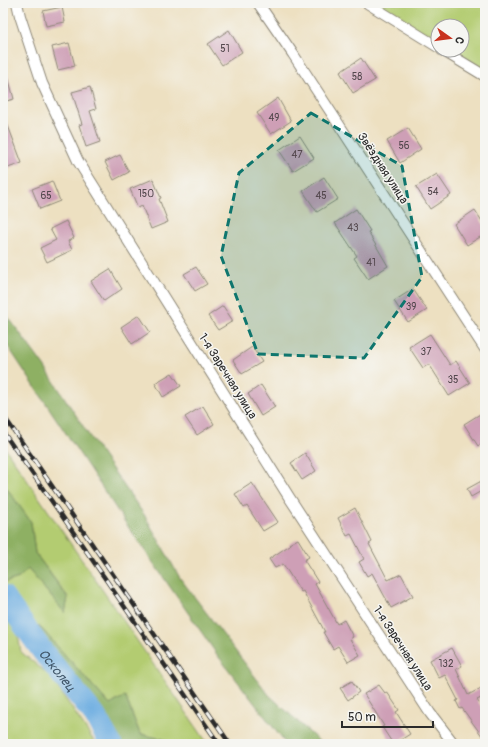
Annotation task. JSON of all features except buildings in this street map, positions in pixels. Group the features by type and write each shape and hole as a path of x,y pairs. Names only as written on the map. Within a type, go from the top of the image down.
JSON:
{"street":[{"name":"1-я Заречная улица","path":"17,3 42,83 78,161 293,504 430,713 454,744"},
{"name":"Звёздная улица","path":"258,3 293,54 485,349"},
{"path":"367,3 430,42"},
{"path":"455,58 485,76"}],"highlighted area":[{"path":"311,113 402,166 422,277 364,358 258,354 221,256 239,173"}],"green space":[{"path":"369,3 485,3 485,75 457,58 470,58 470,18 430,18 430,41"},
{"path":"3,310 44,366 92,440 145,516 180,578 269,695 322,744 286,744 218,656 129,528 3,339"},
{"path":"3,445 208,744 165,744 166,740 140,734 125,696 110,705 40,627 24,621 3,590 3,583 19,578 28,569 65,613 68,597 35,553 31,522 3,483"},
{"path":"3,483 31,522 35,553 68,598 65,613 28,569 19,578 3,583"},
{"path":"3,620 16,624 21,652 50,676 96,744 3,744"},
{"path":"24,621 40,627 110,705 125,696 140,734 166,740 165,744 115,744 98,714 46,651"}],"waterway":[{"name":"Осколец","path":"3,596 43,652 95,716 111,744"}],"railway":[{"path":"3,415 230,744"},
{"path":"3,432 219,744"}]}
